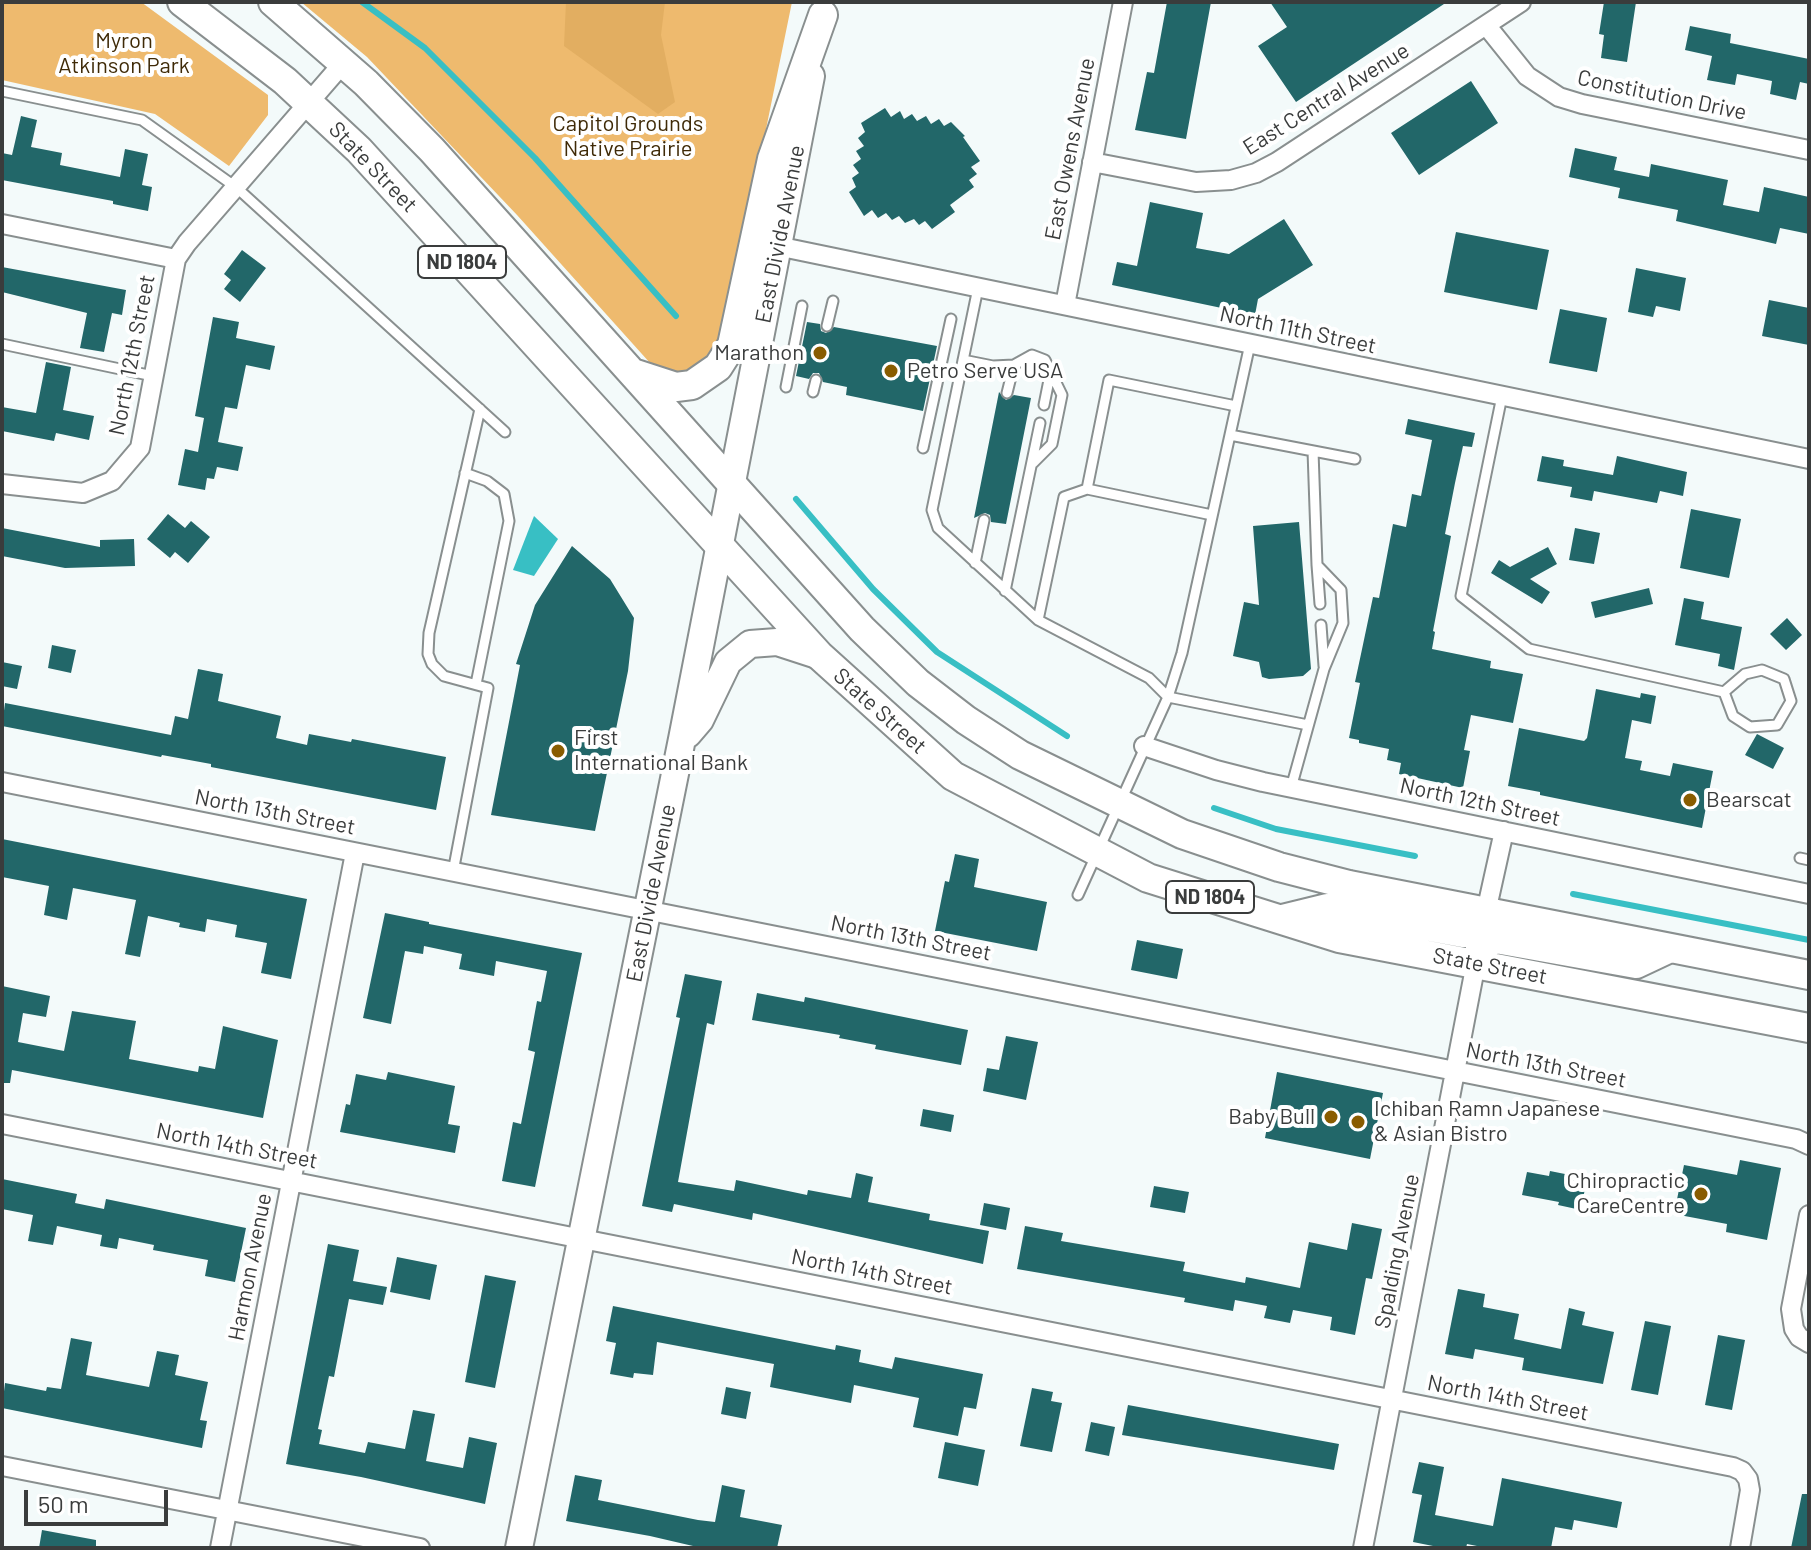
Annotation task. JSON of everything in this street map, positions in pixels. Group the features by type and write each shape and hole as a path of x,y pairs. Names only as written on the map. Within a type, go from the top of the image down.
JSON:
{"main road":[{"name":"State Street","path":"182,2 232,38 309,102 389,181 820,656 953,776 1148,878 1339,938 1809,1028"},
{"name":"ND 1804","path":"273,2 344,62 432,150 862,629 918,683 966,720 1020,755 1182,834 1245,857 1337,882 1809,975"},
{"path":"632,372 676,387 692,385 718,367 732,345 772,159 825,8"},
{"path":"1281,919 1327,908 1463,933 1473,932 1486,912"},
{"path":"1476,963 1481,946 1496,939 1636,964 1670,948"}],"street":[{"name":"East Owens Avenue","path":"1065,305 1123,2"},
{"name":"East Central Avenue","path":"1092,162 1196,182 1231,180 1256,173 1521,2"},
{"name":"East Divide Avenue","path":"519,1548 825,8"},
{"name":"Constitution Drive","path":"1486,25 1517,67 1538,86 1559,97 1809,150"},
{"name":"North 12th Street","path":"2,484 83,493 112,481 140,448 176,259 344,62"},
{"path":"2,224 176,259"},
{"name":"North 11th Street","path":"777,246 1809,459"},
{"path":"682,739 700,720 728,662 750,644 777,642 820,656"},
{"name":"North 12th Street","path":"1144,746 1216,770 1291,788 1809,894"},
{"name":"North 13th Street","path":"2,782 1796,1139 1809,1145"},
{"path":"1486,912 1504,831"},
{"name":"Harmon Avenue","path":"220,1548 355,853"},
{"name":"Spalding Avenue","path":"1363,1548 1476,963"},
{"name":"North 14th Street","path":"2,1124 1733,1467 1742,1471 1748,1479 1750,1490 1740,1548"},
{"path":"1809,1215 1791,1309 1794,1329 1799,1337 1809,1343"},
{"path":"2,1466 420,1548"}],"lane":[{"path":"2,91 142,120 237,188 505,432"},
{"path":"978,288 932,510 938,528 1038,620 1149,678 1168,697 1308,725"},
{"path":"827,326 833,301"},
{"path":"786,387 802,306"},
{"path":"923,448 951,319"},
{"path":"2,344 153,376"},
{"path":"1078,895 1168,697 1182,653 1250,344"},
{"path":"963,360 993,366 1014,365 1032,355 1045,360 1062,395 1052,444 1033,463"},
{"path":"1007,393 1014,365"},
{"path":"1044,405 1051,370"},
{"path":"813,392 816,380"},
{"path":"1087,489 1109,380 1236,406"},
{"path":"1502,396 1461,596 1529,649 1724,692"},
{"path":"453,872 489,696 488,688 444,676 432,664 428,654 429,633 480,409"},
{"path":"1005,591 1040,423"},
{"path":"1230,435 1355,459"},
{"path":"1313,451 1320,604"},
{"path":"465,473 487,481 504,494 509,521 476,684"},
{"path":"1038,620 1064,497 1087,489 1212,515"},
{"path":"975,563 984,520"},
{"path":"1291,788 1324,669 1343,623 1341,590 1317,565"},
{"path":"1321,625 1324,669"},
{"path":"1762,670 1784,679 1791,701 1777,725 1750,727 1733,716 1724,692 1745,674 1762,670"}],"green space":[{"name":"Myron Atkinson Park","path":"2,2 141,2 268,95 268,115 229,166 155,114 2,80"},
{"name":"Capitol Grounds Native Prairie","path":"301,2 792,2 720,354 688,381 659,373 517,215 367,57"}],"shaded area":[{"path":"566,2 665,2 661,35 675,102 658,114 564,46"}],"water":[{"path":"534,516 558,539 534,576 513,570"}],"building":[{"path":"1167,2 1211,2 1186,139 1135,130 1147,72 1154,73"},
{"path":"1270,2 1447,2 1296,102 1258,46 1287,27"},
{"path":"1604,2 1636,2 1627,62 1601,58 1604,35 1599,34"},
{"path":"1690,26 1731,34 1730,43 1809,59 1809,84 1800,82 1796,100 1770,94 1772,81 1737,74 1735,85 1707,80 1712,56 1685,50"},
{"path":"1471,81 1498,123 1419,175 1391,133"},
{"path":"885,108 891,117 900,111 904,119 912,114 917,121 926,116 931,124 939,119 944,126 951,122 965,136 980,161 971,167 977,174 969,180 974,187 950,205 955,212 932,229 925,221 919,225 914,219 905,223 899,216 892,220 886,213 878,218 872,210 864,216 849,192 856,187 852,178 859,173 853,165 861,159 856,151 864,146 858,138 865,132 861,123"},
{"path":"21,116 37,120 31,147 62,153 60,165 120,177 125,149 148,154 142,185 152,187 148,211 113,204 113,201 2,180 2,153 12,155"},
{"path":"1575,148 1617,157 1614,170 1649,177 1651,164 1728,180 1723,205 1759,212 1764,187 1809,197 1809,234 1780,228 1776,244 1676,221 1678,210 1618,198 1620,188 1569,177"},
{"path":"1150,202 1203,213 1196,248 1229,254 1284,219 1313,265 1258,299 1255,315 1112,285 1117,262 1137,266"},
{"path":"1456,232 1549,250 1537,310 1444,292"},
{"path":"242,250 266,268 240,302 224,289 231,280 224,274"},
{"path":"2,267 126,290 122,315 112,313 104,352 80,348 87,313 2,292"},
{"path":"1636,268 1686,278 1680,311 1656,306 1653,317 1628,312"},
{"path":"1769,300 1809,308 1809,345 1762,336"},
{"path":"1560,309 1607,318 1597,372 1549,363"},
{"path":"213,317 239,322 236,338 275,346 270,370 246,365 237,409 225,407 218,442 243,447 238,471 217,467 214,479 207,478 205,490 178,485 185,449 198,452 204,418 195,416"},
{"name":"Petro Serve USA","path":"807,322 820,324 821,331 826,333 834,327 937,346 923,411 846,395 847,387 823,382 819,373 813,373 809,379 796,376"},
{"path":"46,362 71,367 63,410 94,416 89,440 56,433 54,441 2,431 2,407 36,413"},
{"path":"999,392 1006,400 1014,395 1031,398 1006,524 991,522 990,515 985,513 974,518"},
{"path":"1408,419 1475,433 1472,447 1463,446 1455,483 1445,534 1451,536 1432,649 1491,661 1490,668 1523,674 1513,723 1471,715 1464,750 1470,751 1463,788 1399,774 1401,763 1387,760 1389,749 1349,738 1360,683 1355,682 1373,597 1379,598 1393,524 1406,527 1412,494 1421,496 1432,440 1405,434"},
{"path":"1542,456 1564,460 1563,466 1613,475 1617,456 1687,472 1683,496 1660,491 1657,503 1594,491 1592,501 1570,497 1572,487 1537,481"},
{"path":"1691,509 1741,519 1729,578 1680,568"},
{"path":"168,514 185,528 191,521 210,537 188,563 175,552 170,558 147,539"},
{"path":"1299,522 1311,669 1303,676 1269,679 1262,677 1259,662 1233,656 1244,602 1259,605 1253,526"},
{"path":"2,528 100,547 100,540 134,539 135,566 65,568 2,556"},
{"path":"1575,528 1600,533 1594,564 1569,560"},
{"name":"First International Bank","path":"572,546 610,579 634,618 628,671 595,831 491,815 520,665 516,664 535,605"},
{"path":"1548,547 1557,564 1530,579 1550,592 1542,604 1491,573 1499,560 1510,567"},
{"path":"1649,588 1653,604 1595,618 1591,602"},
{"path":"1684,598 1704,602 1701,619 1742,627 1734,670 1718,666 1720,654 1675,645"},
{"path":"1787,618 1802,635 1786,650 1770,634"},
{"path":"52,645 76,650 71,673 48,668"},
{"path":"2,662 22,666 17,689 2,686"},
{"path":"198,669 223,674 218,701 281,716 276,738 307,745 309,734 446,757 436,810 211,767 211,764 2,726 5,703 171,735 175,716 188,719"},
{"path":"1596,689 1640,698 1641,693 1656,696 1651,724 1632,720 1625,758 1642,761 1640,770 1670,776 1673,763 1713,771 1702,828 1508,786 1519,728 1584,741"},
{"path":"1757,734 1784,748 1773,769 1745,755"},
{"path":"2,839 307,899 291,979 261,973 267,943 235,937 237,925 207,919 205,932 148,916 140,957 125,954 136,900 73,888 67,920 44,915 49,886 2,877"},
{"path":"955,854 979,859 974,887 1047,902 1037,951 935,931 945,881 949,882"},
{"path":"385,913 582,953 535,1187 502,1181 513,1122 521,1124 535,1052 528,1050 537,1001 541,1002 547,971 496,961 494,976 459,969 462,954 424,946 423,954 405,951 391,1024 363,1018"},
{"path":"1137,940 1183,949 1177,979 1131,970"},
{"path":"685,974 722,981 714,1025 707,1023 678,1182 734,1191 736,1180 807,1195 808,1190 851,1198 856,1173 873,1177 868,1202 930,1214 929,1220 989,1231 983,1264 753,1213 752,1220 674,1204 672,1212 642,1206 680,1018 676,1017"},
{"path":"2,986 50,996 46,1017 23,1013 18,1042 64,1051 72,1011 136,1021 129,1059 198,1072 199,1066 215,1069 223,1026 278,1040 263,1118 12,1070 10,1083 2,1083"},
{"path":"757,993 804,1002 805,997 968,1030 961,1065 875,1049 876,1045 839,1038 840,1035 752,1020"},
{"path":"1006,1036 1038,1042 1026,1100 983,1091 987,1068 999,1070"},
{"path":"388,1072 455,1086 448,1124 460,1126 455,1153 340,1132 346,1104 350,1105 356,1074 386,1080"},
{"path":"1277,1072 1383,1093 1370,1159 1265,1138"},
{"path":"923,1109 954,1115 951,1132 920,1126"},
{"path":"1740,1160 1781,1168 1767,1240 1726,1232 1727,1224 1674,1214 1684,1165 1737,1175"},
{"path":"1550,1171 1565,1174 1565,1179 1586,1183 1581,1210 1522,1195 1527,1172 1549,1176"},
{"path":"2,1179 77,1194 75,1203 104,1209 106,1199 246,1228 235,1282 205,1276 208,1260 153,1250 154,1245 119,1238 117,1249 100,1246 102,1235 57,1226 53,1245 28,1241 33,1215 2,1209"},
{"path":"1154,1186 1189,1192 1185,1213 1150,1207"},
{"path":"984,1203 1010,1208 1006,1230 980,1225"},
{"path":"1352,1223 1382,1229 1372,1279 1366,1278 1355,1335 1330,1330 1332,1317 1293,1310 1290,1323 1264,1318 1267,1306 1235,1300 1233,1311 1184,1302 1185,1298 1017,1269 1025,1226 1063,1233 1061,1241 1185,1262 1183,1271 1245,1283 1246,1277 1300,1288 1309,1242 1347,1250"},
{"path":"328,1244 359,1250 353,1281 387,1287 383,1305 349,1299 334,1377 329,1376 318,1429 322,1430 319,1444 365,1453 368,1442 405,1449 413,1410 435,1414 426,1461 463,1468 469,1437 497,1443 485,1504 286,1464"},
{"path":"397,1257 437,1265 430,1300 390,1292"},
{"path":"485,1275 516,1281 495,1388 465,1382"},
{"path":"1458,1289 1485,1294 1483,1307 1519,1314 1514,1339 1561,1349 1569,1308 1585,1312 1582,1325 1614,1332 1603,1384 1522,1370 1524,1358 1475,1349 1473,1359 1445,1354"},
{"path":"613,1306 835,1350 836,1345 861,1350 859,1362 892,1369 895,1357 983,1374 976,1409 964,1407 958,1436 913,1427 919,1398 854,1385 851,1403 770,1387 774,1364 657,1342 653,1375 634,1373 633,1378 610,1374 616,1343 606,1341"},
{"path":"1645,1321 1671,1326 1658,1395 1631,1390"},
{"path":"1718,1335 1745,1340 1732,1410 1705,1405"},
{"path":"71,1338 92,1342 86,1375 149,1387 157,1351 179,1355 175,1375 208,1382 200,1420 207,1421 202,1448 2,1408 5,1383 46,1391 47,1387 61,1389"},
{"path":"726,1387 751,1392 746,1419 721,1414"},
{"path":"1032,1388 1053,1392 1051,1401 1062,1403 1052,1452 1020,1446"},
{"path":"1128,1405 1339,1444 1334,1470 1122,1435"},
{"path":"1091,1422 1115,1427 1109,1456 1085,1451"},
{"path":"945,1442 985,1450 978,1486 938,1478"},
{"path":"1419,1462 1444,1467 1435,1515 1493,1526 1502,1478 1622,1502 1617,1528 1574,1520 1572,1530 1555,1527 1551,1548 1487,1548 1467,1544 1466,1548 1443,1548 1413,1542 1422,1495 1412,1493"},
{"path":"575,1475 602,1480 598,1500 715,1522 722,1485 745,1490 740,1517 782,1525 777,1548 693,1548 650,1536 566,1521"},
{"path":"1802,1494 1809,1494 1809,1548 1791,1548"},
{"path":"42,1530 96,1540 96,1548 39,1548"}],"waterway":[{"path":"362,2 425,48 535,158 676,316"},
{"path":"796,499 873,589 937,652 1067,736"},
{"path":"1214,808 1276,829 1415,856"},
{"path":"1573,894 1809,940"}],"place":[{"name":"Marathon","path":"820,353"},
{"name":"Petro Serve USA","path":"891,371"},
{"name":"First International Bank","path":"558,751"},
{"name":"Bearscat","path":"1690,800"},
{"name":"Baby Bull","path":"1331,1117"},
{"name":"Ichiban Ramn Japanese & Asian Bistro","path":"1358,1122"},
{"name":"Chiropractic CareCentre","path":"1701,1194"}]}
